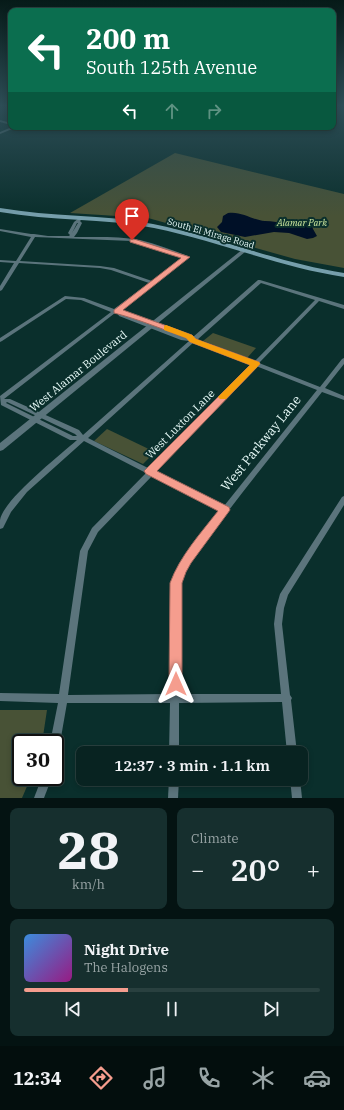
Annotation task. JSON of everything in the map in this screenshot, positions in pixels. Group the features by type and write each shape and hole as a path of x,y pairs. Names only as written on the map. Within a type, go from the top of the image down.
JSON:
{"main road":[{"name":"South El Mirage Road","path":"0,208 28,216 79,221 124,222 152,226 301,267 344,275"},
{"name":"South El Mirage Road","path":"0,208 43,214 125,219 160,224 306,264 344,271"}],"street":[{"path":"72,236 75,234 80,223 79,221"},
{"path":"0,230 9,233 34,235 132,240 186,257 118,312 1,400 3,404 37,418 72,438 83,438 225,510"},
{"path":"0,290 34,235"},
{"name":"West Alamar Boulevard","path":"0,448 243,251"},
{"path":"0,261 112,269 153,283"},
{"path":"0,526 8,510 16,499 260,281 344,307"},
{"path":"0,340 65,297 82,299 118,312 121,315 153,325 183,339 193,340 344,398"},
{"name":"West Luxton Lane","path":"56,734 63,699 84,551 95,530 150,471 318,299"},
{"name":"West Parkway Lane","path":"174,746 176,699 176,583 180,571 225,510 344,360"},
{"path":"291,746 278,624 280,608 284,594 344,499"},
{"path":"0,697 63,699 287,698"},
{"path":"39,798 44,786"},
{"path":"174,786 174,798"},
{"path":"295,786 296,798"}],"green space":[{"name":"Alamar Park","path":"175,153 344,194 344,268 295,259 148,218 70,213"},
{"path":"213,333 256,348 247,358 203,341"},
{"path":"107,429 155,452 143,464 94,441"},
{"path":"0,710 47,710 43,734 12,734 12,786 27,786 22,798 0,798"}],"water":[{"path":"228,213 238,213 265,221 287,223 306,222 312,225 317,236 307,239 289,233 274,232 245,237 221,232 217,227 222,222 223,216"}],"slow traffic":[{"path":"166,328 256,364 223,397"}],"route":[{"path":"132,240 186,257 116,311 120,313 124,312 189,336 193,340 256,364 150,471 225,510 187,560 180,571 176,583 176,684"}]}
